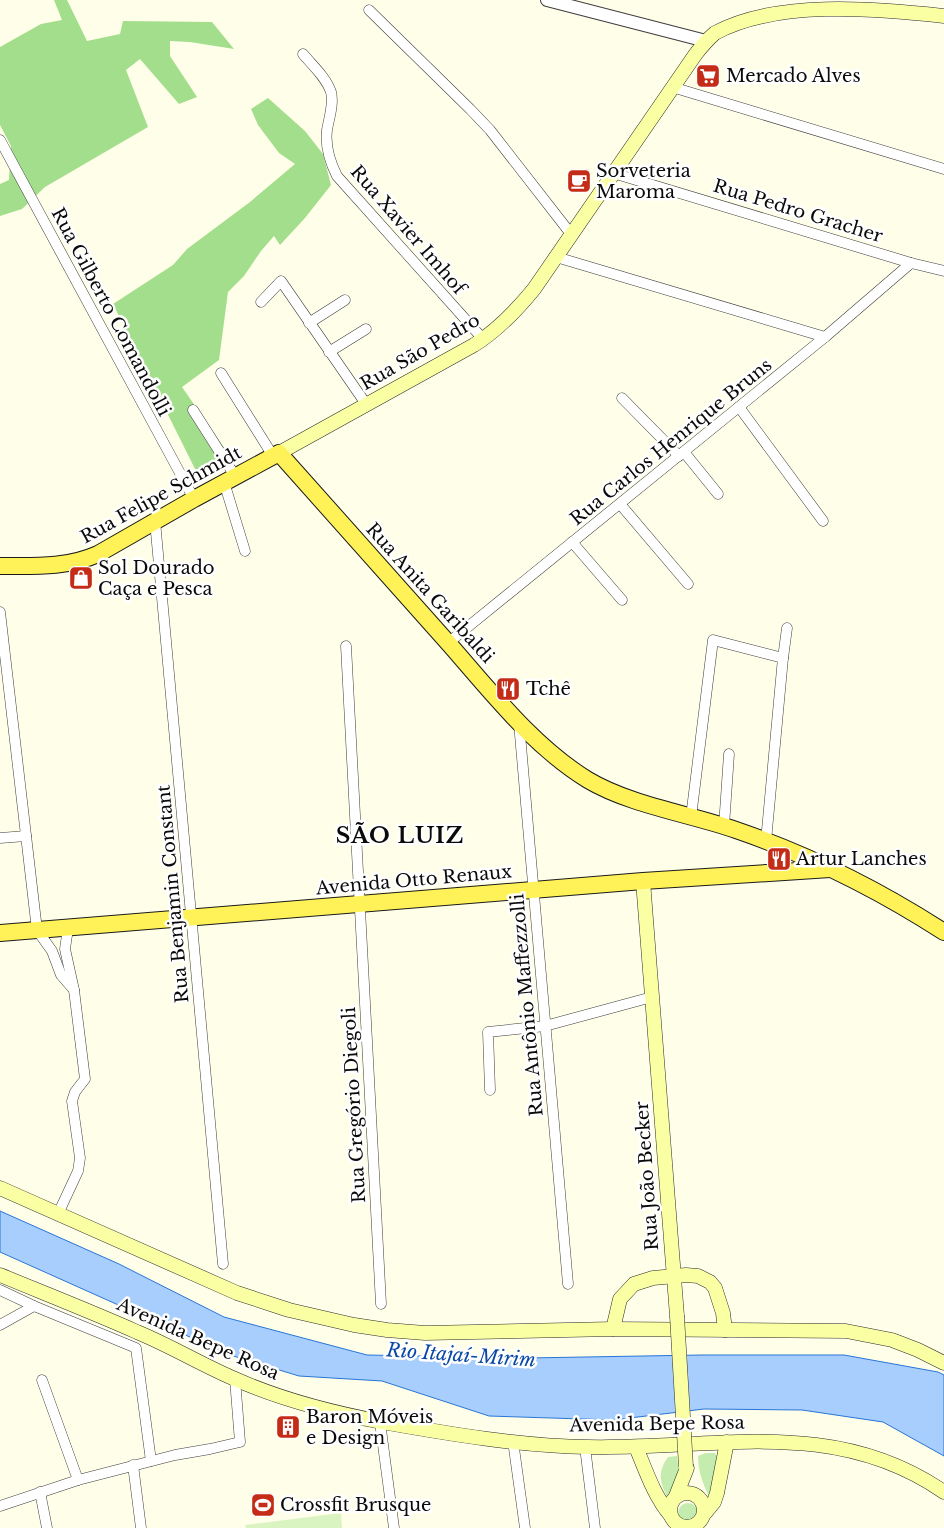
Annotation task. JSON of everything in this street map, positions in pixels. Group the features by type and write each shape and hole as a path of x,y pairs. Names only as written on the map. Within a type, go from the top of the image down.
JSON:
{"main road":[{"name":"Rua São Pedro","path":"276,454 483,339 498,328 521,305 556,257 672,87 706,41 731,23 766,9 804,3 833,4 944,16"},
{"name":"Rua Felipe Schmidt","path":"0,566 64,564 81,561 98,554 276,454"},
{"name":"Rua Anita Garibaldi","path":"276,454 519,722 545,747 588,780 617,794 724,826 787,849 831,868 944,932"},
{"path":"787,849 794,860 788,872"},
{"name":"Avenida Otto Renaux","path":"0,933 643,881 831,868"},
{"name":"Rua João Becker","path":"643,881 686,1467 695,1494"},
{"path":"0,1188 238,1293 288,1310 354,1325 424,1333 613,1329 846,1332 892,1340 944,1363"},
{"path":"613,1329 620,1299 634,1284 653,1278 673,1275 698,1276 710,1282 715,1288 720,1302 725,1330"},
{"name":"Avenida Bepe Rosa","path":"0,1276 141,1333 235,1380 285,1398 380,1422 472,1436 585,1447 790,1441 818,1444 876,1458 903,1467 944,1492"},
{"path":"636,1447 663,1507 677,1523 685,1527 696,1526 714,1502 727,1442"},
{"name":"Rua João Becker","path":"676,1496 686,1467"},
{"path":"677,1523 670,1508 676,1496 683,1493 690,1492 695,1494 703,1502 705,1513"}],"street":[{"path":"547,0 706,41"},
{"path":"369,10 490,130 571,234"},
{"name":"Rua Xavier Imhof","path":"303,54 323,78 330,92 332,102 326,134 327,145 329,157 338,176 483,339"},
{"path":"672,87 944,169"},
{"name":"Rua Gilberto Comandolli","path":"0,140 194,499"},
{"name":"Rua Pedro Gracher","path":"613,173 944,271"},
{"path":"556,257 825,337"},
{"name":"Rua Carlos Henrique Bruns","path":"448,643 825,337 912,263"},
{"path":"261,302 281,281 366,404"},
{"path":"309,323 345,300"},
{"path":"329,352 366,328"},
{"path":"221,373 276,454"},
{"path":"622,398 682,454 718,494"},
{"path":"739,407 823,521"},
{"path":"193,410 230,479 245,551"},
{"path":"620,504 688,584"},
{"name":"Rua Benjamin Constant","path":"155,521 223,1264"},
{"path":"572,542 622,600"},
{"path":"0,612 37,930 52,951 61,974 74,990"},
{"path":"766,841 787,628"},
{"path":"691,817 713,640 783,658"},
{"name":"Rua Gregório Diegoli","path":"346,646 380,1304"},
{"name":"Rua Antônio Maffezzolli","path":"519,722 568,1284"},
{"path":"724,826 728,754"},
{"path":"0,838 26,836"},
{"path":"58,1214 78,1171 80,1158 72,1101 75,1092 85,1080 74,990 65,949 68,928"},
{"path":"490,1090 488,1032 545,1026 652,997"},
{"path":"0,1290 136,1348 151,1461"},
{"path":"0,1325 34,1306"},
{"path":"42,1380 78,1480"},
{"path":"0,1506 78,1480 174,1454 210,1449 240,1442 235,1380"},
{"path":"380,1422 394,1528"},
{"path":"513,1441 525,1528"},
{"path":"585,1447 595,1528"},
{"path":"133,1465 141,1528"},
{"path":"40,1492 47,1528"}],"green space":[{"path":"54,0 67,0 87,41 120,34 123,21 212,22 234,49 170,41 170,56 197,97 179,104 140,59 126,70 148,127 45,187 22,209 0,216 0,184 9,180 11,146 0,125 0,47 41,24 62,20"},
{"path":"268,98 305,131 323,154 331,185 305,218 280,245 274,236 244,276 228,292 219,360 182,387 232,459 197,473 113,304 173,265 187,249 250,202 295,164 279,153 258,125 251,109"},
{"path":"706,1453 715,1453 719,1459 711,1501 702,1479 698,1462 698,1456"},
{"path":"677,1456 677,1479 669,1501 662,1484 661,1474 668,1457"},
{"path":"684,1503 692,1503 698,1509 698,1517 692,1523 684,1523 678,1517 678,1509"},
{"path":"341,1513 342,1528 246,1528 245,1525"}],"water":[{"path":"0,1211 119,1264 224,1317 367,1355 527,1358 844,1355 938,1372 944,1375 944,1456 883,1422 802,1410 704,1409 613,1420 489,1416 382,1381 299,1376 230,1355 0,1252"}],"place":[{"name":"Mercado Alves","path":"708,76"},
{"name":"Sorveteria Maroma","path":"579,181"},
{"name":"Sol Dourado Caça e Pesca","path":"81,578"},
{"name":"Tchê","path":"508,689"},
{"name":"Artur Lanches","path":"779,859"},
{"name":"Baron Móveis e Design","path":"288,1427"},
{"name":"Crossfit Brusque","path":"263,1505"}],"district":[{"name":"SÃO LUIZ","path":"400,835"}],"water label":[{"name":"Rio Itajaí-Mirim","path":"461,1355"}]}
